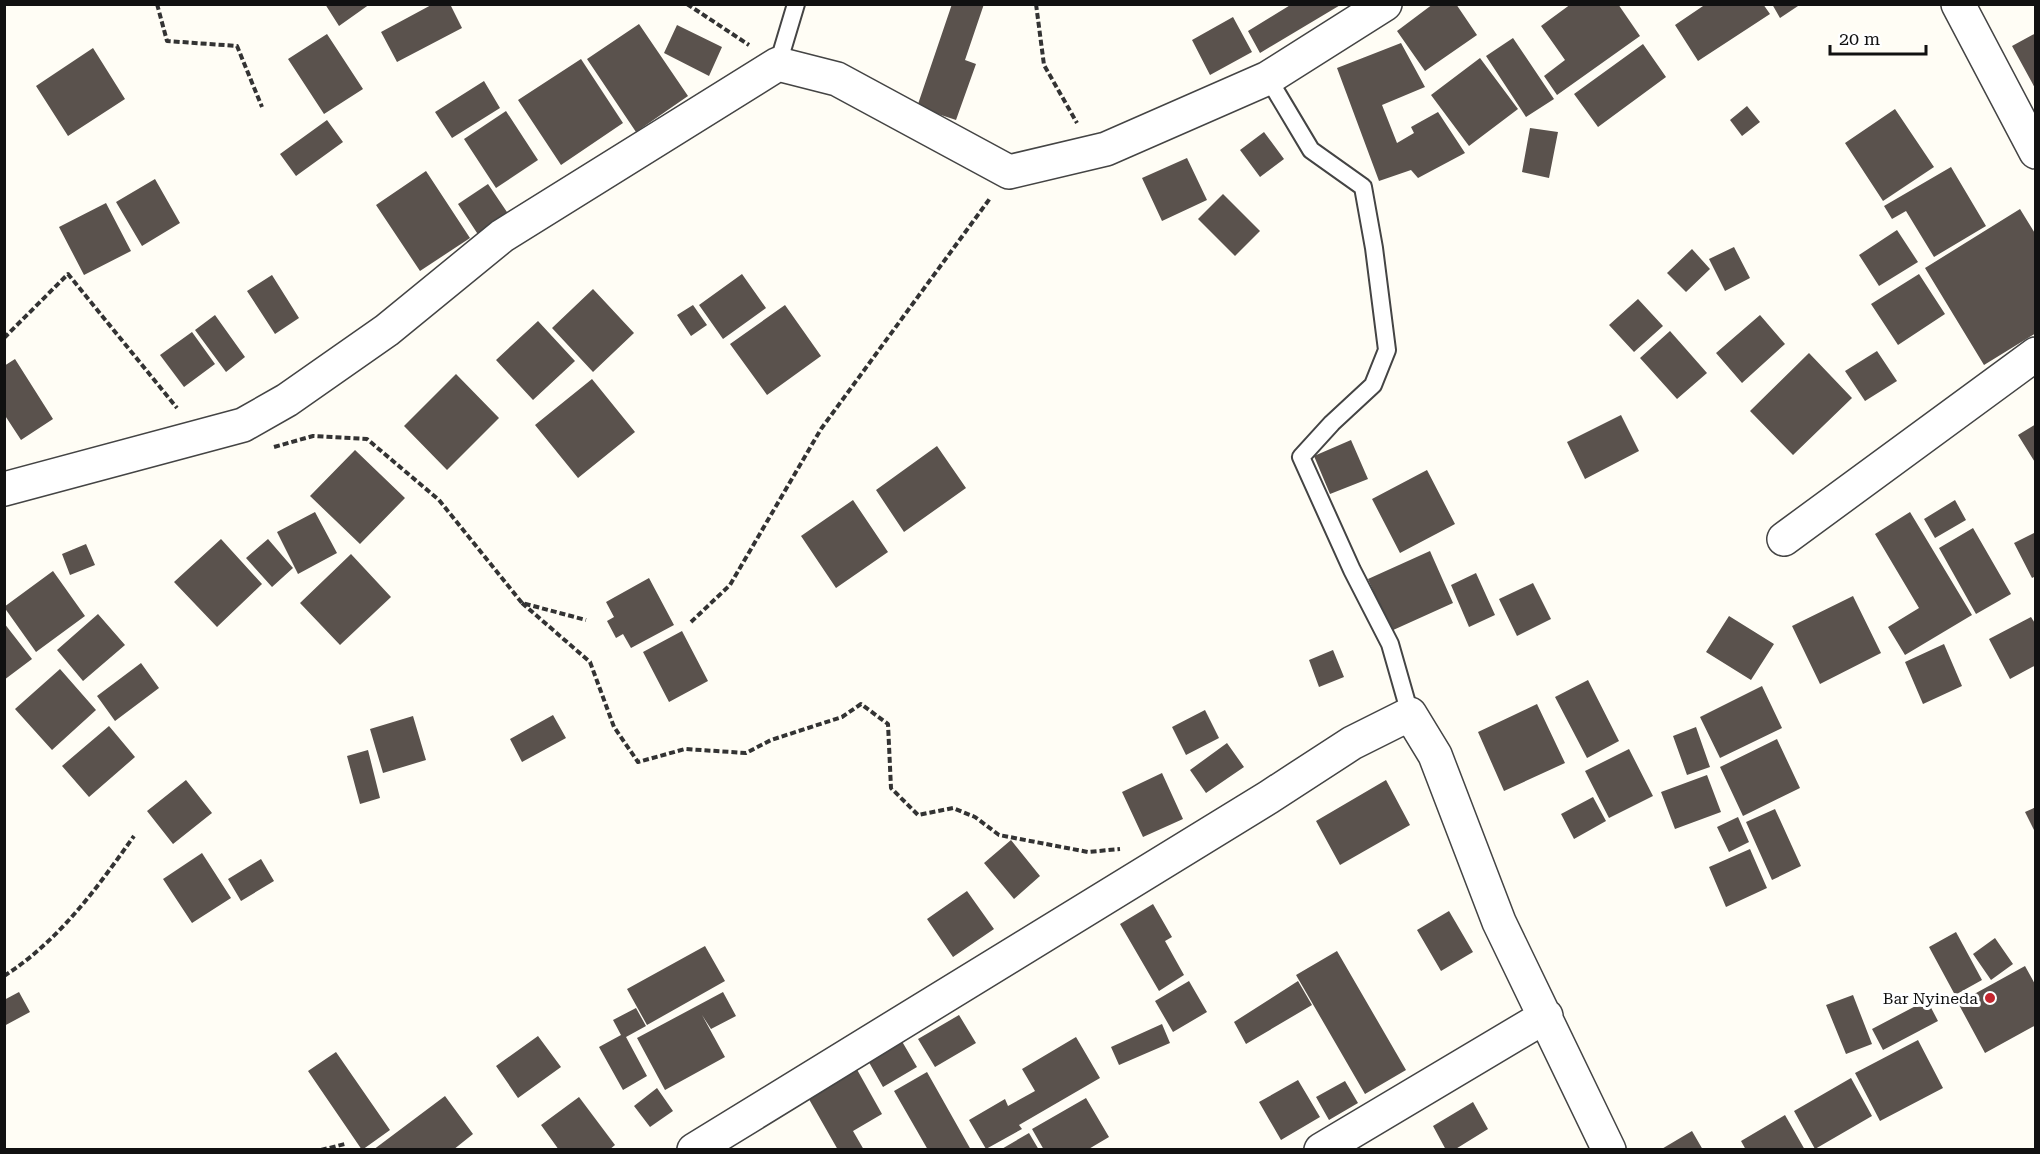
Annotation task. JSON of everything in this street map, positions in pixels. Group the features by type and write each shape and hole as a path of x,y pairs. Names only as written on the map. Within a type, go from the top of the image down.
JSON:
{"street":[{"path":"4,489 243,425 287,400 387,330 502,236 778,64 837,79 1009,172 1106,149 1268,78 1385,4"},
{"path":"1958,4 2036,152"},
{"path":"1784,539 2036,354"},
{"path":"694,1149 1352,743 1410,714 1436,755 1499,922 1609,1149"},
{"path":"1321,1149 1546,1016"}],"lane":[{"path":"778,64 796,4"},
{"path":"1268,78 1311,150 1363,187 1387,350 1373,385 1332,423 1301,457 1352,570 1390,644 1410,714"}],"path":[{"path":"157,4 167,41 237,46 262,107"},
{"path":"687,4 778,64"},
{"path":"1036,4 1044,65 1075,122 1106,149"},
{"path":"691,622 730,585 821,429 894,334 1009,172"},
{"path":"4,338 68,274 200,437"},
{"path":"270,448 313,436 367,439 440,500 522,603 590,662 614,727 638,762 685,749 746,753 771,740 842,717 861,704 888,724 891,788 918,815 953,808 975,817 999,836 1088,852 1140,847 1163,861"},
{"path":"522,603 586,620"},
{"path":"4,976 31,959 92,896 134,836"},
{"path":"321,1149 345,1144"}],"building":[{"path":"325,4 370,4 339,26"},
{"path":"433,4 450,4 462,28 397,62 381,32"},
{"path":"952,4 984,4 965,60 976,64 956,120 917,107"},
{"path":"1292,4 1342,4 1260,53 1248,31"},
{"path":"1433,4 1456,4 1477,35 1425,71 1397,31"},
{"path":"1571,4 1618,4 1640,36 1557,95 1544,76 1565,60 1541,26"},
{"path":"1706,4 1763,4 1770,14 1698,61 1675,25"},
{"path":"1772,4 1801,4 1780,18"},
{"path":"1233,17 1252,52 1210,75 1192,40"},
{"path":"639,24 688,96 636,132 587,59"},
{"path":"677,25 722,47 709,76 664,53"},
{"path":"2036,33 2036,90 2012,46"},
{"path":"327,34 363,89 324,114 288,59"},
{"path":"1513,38 1554,99 1526,117 1486,56"},
{"path":"1401,43 1425,87 1382,105 1397,143 1414,133 1411,127 1438,112 1465,153 1418,178 1411,170 1379,181 1337,68"},
{"path":"1643,44 1666,77 1598,127 1574,94"},
{"path":"93,48 125,99 68,136 36,86"},
{"path":"1480,58 1518,109 1469,146 1431,95"},
{"path":"581,59 623,123 561,165 518,100"},
{"path":"484,81 500,108 452,138 435,112"},
{"path":"1747,106 1760,122 1742,136 1730,120"},
{"path":"1895,109 1934,167 1883,201 1845,143"},
{"path":"506,111 538,160 496,188 464,139"},
{"path":"327,120 343,142 296,176 280,154"},
{"path":"1530,128 1558,132 1549,178 1522,172"},
{"path":"1264,132 1284,159 1260,177 1240,150"},
{"path":"1187,158 1207,200 1162,221 1142,178"},
{"path":"1951,167 1986,226 1934,257 1906,211 1892,219 1884,206"},
{"path":"426,171 470,238 420,271 376,205"},
{"path":"155,179 180,223 142,246 116,202"},
{"path":"488,184 511,218 481,239 458,204"},
{"path":"1223,194 1260,231 1235,256 1198,219"},
{"path":"106,203 131,251 84,275 59,227"},
{"path":"2020,209 2036,235 2036,333 1984,365 1925,268"},
{"path":"1897,230 1918,262 1879,286 1859,255"},
{"path":"1734,247 1750,278 1725,291 1709,259"},
{"path":"1692,249 1710,269 1686,292 1667,273"},
{"path":"742,274 766,308 723,339 699,305"},
{"path":"1919,274 1945,314 1898,345 1871,304"},
{"path":"272,275 299,318 275,334 247,291"},
{"path":"593,289 634,333 593,372 552,328"},
{"path":"1638,299 1663,326 1634,352 1609,325"},
{"path":"693,305 707,325 691,336 677,315"},
{"path":"785,305 821,356 767,395 730,344"},
{"path":"215,315 245,357 226,372 195,330"},
{"path":"1760,315 1785,344 1742,383 1716,353"},
{"path":"538,321 575,361 533,400 496,360"},
{"path":"1670,331 1707,373 1677,399 1640,358"},
{"path":"192,332 215,364 184,387 160,355"},
{"path":"1877,351 1897,381 1865,401 1845,371"},
{"path":"1809,353 1852,398 1793,455 1750,411"},
{"path":"15,359 53,419 21,440 4,414 4,366"},
{"path":"456,374 499,418 447,470 404,426"},
{"path":"592,379 635,432 578,478 535,425"},
{"path":"1621,415 1639,451 1585,479 1567,442"},
{"path":"2036,424 2036,464 2018,435"},
{"path":"1351,440 1368,479 1330,494 1314,456"},
{"path":"937,446 966,488 904,532 876,490"},
{"path":"355,450 405,498 360,544 310,496"},
{"path":"1427,470 1455,524 1400,553 1372,499"},
{"path":"853,500 888,552 836,588 801,536"},
{"path":"1955,500 1966,520 1935,538 1924,519"},
{"path":"315,512 337,553 298,574 277,532"},
{"path":"1910,512 1972,615 1905,655 1888,627 1919,608 1875,534"},
{"path":"1973,528 2011,594 1976,614 1939,548"},
{"path":"2036,532 2036,576 2032,578 2014,543"},
{"path":"221,539 262,584 217,627 174,582"},
{"path":"268,539 293,568 272,587 246,558"},
{"path":"86,544 95,565 70,575 62,554"},
{"path":"1430,551 1453,603 1391,631 1368,579"},
{"path":"351,554 391,597 340,645 300,603"},
{"path":"53,571 85,616 36,652 4,607"},
{"path":"1476,573 1495,615 1469,627 1451,585"},
{"path":"649,578 674,625 631,648 623,634 616,638 607,621 614,617 606,602"},
{"path":"1533,583 1551,619 1517,636 1499,599"},
{"path":"1853,596 1881,653 1820,684 1792,626"},
{"path":"98,614 125,645 83,681 57,650"},
{"path":"1729,616 1774,644 1751,680 1706,652"},
{"path":"2031,617 2036,625 2036,665 2010,679 1989,639"},
{"path":"4,623 32,659 4,680"},
{"path":"682,631 708,681 669,702 643,652"},
{"path":"1944,644 1962,686 1923,704 1905,662"},
{"path":"1333,650 1344,677 1319,687 1309,660"},
{"path":"141,663 159,688 115,721 97,696"},
{"path":"60,669 96,710 52,750 15,709"},
{"path":"1588,680 1619,741 1587,758 1555,697"},
{"path":"1762,686 1782,728 1720,758 1700,717"},
{"path":"1537,704 1565,763 1504,791 1478,732"},
{"path":"1205,710 1219,738 1186,755 1172,727"},
{"path":"553,715 566,738 522,762 510,739"},
{"path":"413,716 426,760 383,773 370,729"},
{"path":"109,726 135,757 89,797 62,766"},
{"path":"1696,727 1710,767 1687,775 1673,736"},
{"path":"1777,739 1800,788 1743,816 1720,767"},
{"path":"1227,743 1244,767 1206,793 1190,770"},
{"path":"1629,749 1653,796 1609,818 1585,771"},
{"path":"368,750 380,798 360,804 347,756"},
{"path":"1162,773 1183,819 1143,837 1122,792"},
{"path":"1707,775 1721,812 1675,829 1661,792"},
{"path":"186,780 212,813 173,844 147,811"},
{"path":"1386,780 1410,825 1340,865 1316,821"},
{"path":"1593,797 1606,821 1574,839 1561,814"},
{"path":"2036,807 2036,834 2025,812"},
{"path":"1775,809 1801,866 1772,880 1746,822"},
{"path":"1738,817 1749,842 1729,852 1717,827"},
{"path":"1011,840 1040,876 1014,899 984,863"},
{"path":"1750,849 1767,888 1726,907 1709,867"},
{"path":"202,853 231,898 192,923 163,879"},
{"path":"261,859 274,881 241,901 228,879"},
{"path":"967,891 994,929 953,957 927,919"},
{"path":"1153,904 1172,937 1165,941 1184,975 1159,991 1120,924"},
{"path":"1449,911 1473,952 1441,971 1417,930"},
{"path":"1956,932 1982,980 1955,995 1929,947"},
{"path":"1995,938 2013,964 1991,980 1973,954"},
{"path":"705,946 725,981 647,1025 627,989"},
{"path":"1337,951 1406,1070 1365,1094 1296,975"},
{"path":"2025,966 2036,986 2036,1025 1985,1053 1958,1003"},
{"path":"1189,981 1207,1012 1173,1032 1155,1001"},
{"path":"1298,981 1312,1005 1246,1044 1234,1022"},
{"path":"19,992 30,1012 4,1026 4,1000"},
{"path":"723,992 736,1016 711,1029 702,1015 725,1057 665,1090 637,1038"},
{"path":"1853,995 1872,1044 1846,1054 1826,1005"},
{"path":"1927,1000 1938,1021 1883,1050 1872,1029"},
{"path":"636,1008 646,1026 626,1037 647,1076 623,1090 599,1047 621,1035 613,1020"},
{"path":"959,1015 976,1043 935,1067 918,1039"},
{"path":"1162,1024 1170,1043 1119,1065 1111,1047"},
{"path":"538,1036 561,1067 518,1098 496,1066"},
{"path":"1076,1037 1100,1078 1019,1125 1022,1129 986,1149 969,1120 1005,1099 1008,1106 1035,1091 1022,1069"},
{"path":"900,1038 917,1067 883,1087 866,1057"},
{"path":"1918,1040 1943,1088 1880,1121 1855,1073"},
{"path":"336,1052 390,1130 362,1150 308,1071"},
{"path":"855,1066 882,1114 853,1131 864,1150 838,1150 806,1094"},
{"path":"927,1072 971,1150 928,1150 894,1091"},
{"path":"1851,1078 1872,1116 1815,1149 1794,1111"},
{"path":"1298,1080 1320,1117 1281,1140 1259,1102"},
{"path":"1345,1081 1358,1103 1329,1120 1316,1097"},
{"path":"657,1088 673,1111 650,1127 634,1106"},
{"path":"445,1096 473,1134 453,1150 373,1150"},
{"path":"579,1097 615,1145 609,1150 559,1150 541,1125"},
{"path":"1086,1098 1109,1137 1087,1150 1044,1150 1032,1129"},
{"path":"1473,1102 1488,1129 1454,1150 1446,1150 1433,1126"},
{"path":"1785,1115 1805,1150 1746,1150 1741,1141"},
{"path":"1692,1131 1703,1150 1660,1150"},
{"path":"1029,1133 1039,1150 1000,1150"}],"place":[{"name":"Bar Nyineda","path":"1990,998"}]}
